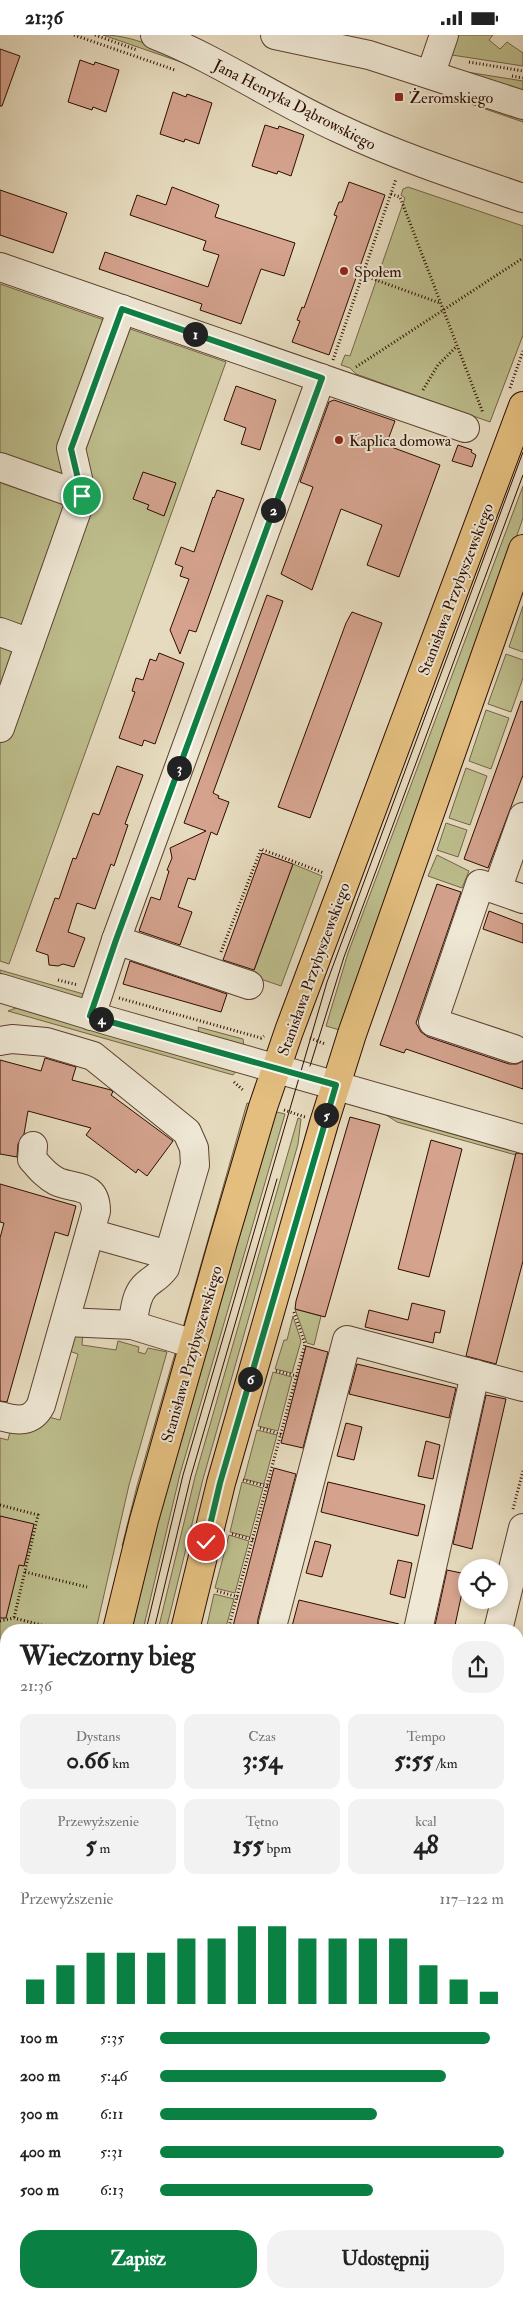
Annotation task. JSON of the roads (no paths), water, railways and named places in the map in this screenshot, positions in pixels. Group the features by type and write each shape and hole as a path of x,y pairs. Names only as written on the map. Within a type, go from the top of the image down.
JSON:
{"main road":[{"name":"Stanisława Przybyszewskiego","path":"118,1624 144,1520 263,1107 523,406"},
{"path":"186,1624 220,1483 336,1085 523,549"}],"street":[{"name":"Jana Henryka Dąbrowskiego","path":"155,35 189,49 337,128 374,144 523,198"},
{"path":"275,35 344,48 431,73 523,105"},
{"path":"431,73 444,35"},
{"path":"0,267 122,309 328,367 474,421"},
{"path":"0,728 82,496 71,449 122,309"},
{"path":"90,1016 116,940 328,367"},
{"path":"0,467 82,496"},
{"path":"0,632 30,643"},
{"path":"502,876 523,817"},
{"path":"514,1049 433,1022 480,885 523,899"},
{"path":"116,940 249,985"},
{"path":"1,992 523,1139"},
{"path":"0,1041 12,1039 46,1043 93,1056 187,1132 194,1148 195,1165 164,1268 158,1277 145,1285 137,1296 132,1325"},
{"path":"0,1416 22,1420 38,1410 66,1322 96,1211 96,1205 91,1194 80,1186 56,1181 45,1174 32,1159 33,1146"},
{"path":"90,1233 168,1255"},
{"path":"66,1322 132,1325 194,1344"},
{"path":"274,1624 347,1340 523,1387"},
{"path":"419,1624 475,1374"},
{"path":"499,1624 523,1528"}],"tram line":[{"path":"147,1624 183,1475 327,982 523,452"},
{"path":"310,1066 344,957 523,475"},
{"path":"155,1624 191,1476 277,1179"}],"place":[{"name":"Żeromskiego","path":"399,97"},
{"name":"Społem","path":"344,271"},
{"name":"Kaplica domowa","path":"339,440"}]}
